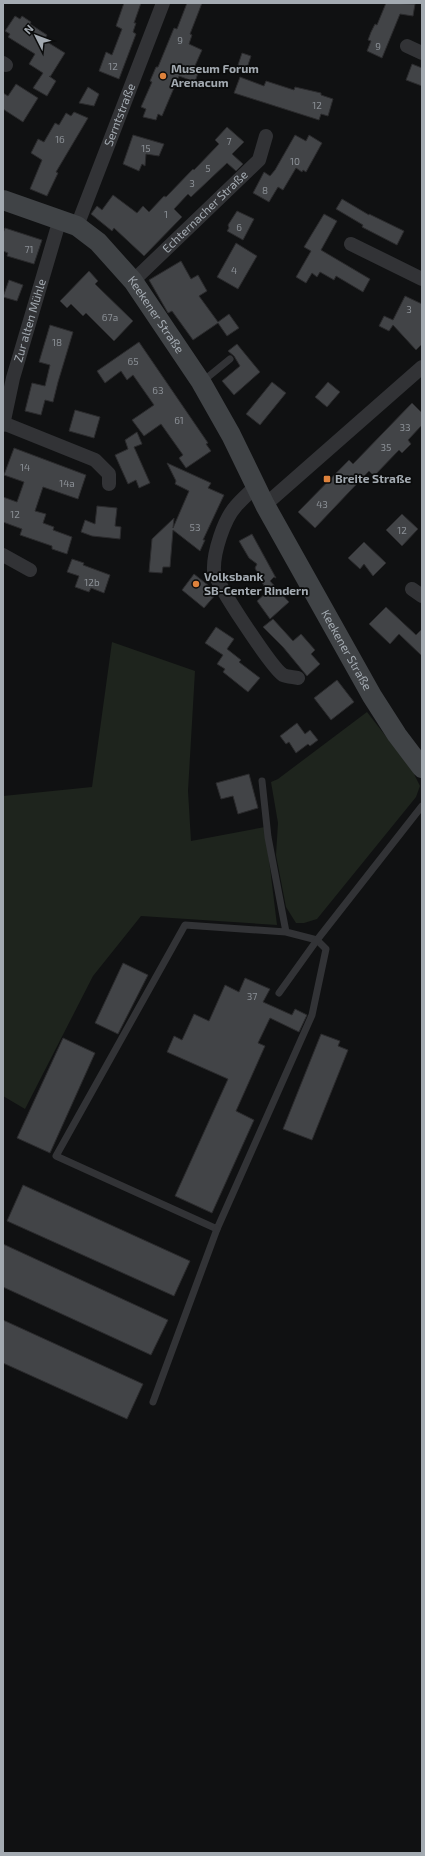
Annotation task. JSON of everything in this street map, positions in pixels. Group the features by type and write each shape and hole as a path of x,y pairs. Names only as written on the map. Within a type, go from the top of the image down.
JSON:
{"main road":[{"name":"Keekener Straße","path":"3,200 69,222 98,242 133,281 201,382 231,435 265,505 372,696 397,735 422,768"}],"street":[{"name":"Serntstraße","path":"69,222 163,3"},
{"path":"407,46 422,53"},
{"name":"Echternacher Straße","path":"133,281 259,160 266,136"},
{"name":"Zur alten Mühle","path":"69,222 13,378 3,424 95,460 109,474 109,484"},
{"path":"351,244 422,279"},
{"path":"265,505 422,366"},
{"path":"256,486 235,506 226,523 217,547 214,572 240,618 262,649 283,675 298,678"},
{"path":"3,555 30,570"}],"lane":[{"path":"201,382 230,359"},
{"path":"262,780 268,837 286,932"},
{"path":"279,993 317,940 422,806"},
{"path":"153,1402 217,1229 312,1015 326,949 317,940 286,932 185,925 56,1156 217,1229"}],"shaded area":[{"path":"112,642 195,671 188,791 191,841 265,827 277,925 141,916 93,976 25,1109 3,1096 3,796 92,787"},
{"path":"367,712 412,770 420,786 416,797 317,919 304,923 296,923 286,907 276,855 278,823 271,782 278,779"}],"building":[{"path":"124,3 141,3 134,23 136,23 133,32 136,34 119,79 99,71 106,52 112,55 122,29 116,26"},
{"path":"187,3 202,3 190,34 192,35 189,44 202,50 194,68 199,70 195,82 179,76 162,116 158,114 156,120 143,117 146,109 141,107 152,82 150,81 156,67 158,67 174,28 177,29"},
{"path":"386,3 415,4 413,16 400,14 382,58 367,51 371,41 368,40 371,32 375,24 377,25"},
{"path":"15,16 20,19 22,16 31,22 30,24 47,35 44,40 65,53 50,77 56,81 47,96 33,88 43,73 29,64 35,54 8,37 10,34 5,31"},
{"path":"242,53 251,56 247,68 238,65"},
{"path":"412,64 422,68 422,86 406,80"},
{"path":"240,77 264,86 266,81 294,90 295,87 321,93 321,95 333,99 328,116 321,114 319,120 234,93"},
{"path":"16,84 38,98 23,122 3,109 3,93 8,96"},
{"path":"88,87 99,94 94,106 79,103"},
{"path":"74,112 88,118 56,172 58,173 47,196 30,189 42,160 31,153 38,139 44,142 55,123 59,125 66,113 71,116"},
{"path":"227,127 244,142 232,154 243,164 236,171 227,163 191,197 188,194 174,209 182,217 144,256 114,228 112,231 91,214 97,206 102,210 113,195 137,213 143,206 149,212 164,196 166,197 193,169 194,170 219,144 215,140"},
{"path":"133,135 164,144 159,156 146,154 145,166 142,164 139,171 123,164"},
{"path":"295,135 306,141 309,135 322,143 306,172 303,170 302,172 296,168 283,190 278,187 269,202 253,193 264,172 270,176 275,170"},
{"path":"342,199 369,215 404,231 397,245 362,227 363,225 336,209"},
{"path":"237,211 254,219 243,240 227,231 229,228 228,225"},
{"path":"324,214 337,221 321,250 370,279 363,292 336,276 334,280 320,272 317,277 312,273 306,283 296,277 311,251 304,247"},
{"path":"5,228 42,240 34,264 7,256 8,253 3,251 3,233"},
{"path":"236,243 257,256 238,289 217,277"},
{"path":"181,261 191,279 198,275 207,291 199,296 218,322 229,314 239,328 227,336 218,323 193,340 172,311 168,313 149,280"},
{"path":"89,271 98,281 95,284 133,321 114,341 86,313 83,316 71,304 67,308 60,301"},
{"path":"9,280 23,285 17,301 3,297"},
{"path":"405,296 422,304 422,344 416,350 393,325 389,331 379,326 384,316 393,320"},
{"path":"50,325 73,332 53,402 45,400 41,415 25,411 32,383 45,386 50,365 39,362"},
{"path":"139,342 208,443 206,444 211,451 186,468 179,458 183,455 161,424 144,436 132,420 154,405 133,375 127,380 121,371 105,383 97,371"},
{"path":"237,344 260,372 234,395 222,381 240,366 234,356 228,351"},
{"path":"272,382 286,393 260,425 246,414"},
{"path":"328,382 340,392 327,407 315,397"},
{"path":"412,403 422,413 422,425 408,440 411,444 402,453 399,450 374,476 369,471 315,528 298,512 349,460 353,464"},
{"path":"75,410 100,417 94,438 69,431"},
{"path":"137,432 142,444 134,447 150,483 139,488 136,480 128,484 115,455 128,449 125,440"},
{"path":"14,448 86,475 78,499 43,487 35,511 46,514 43,523 54,527 53,530 72,537 67,554 52,549 52,546 20,535 22,529 3,522 3,497 17,502 24,482 4,475"},
{"path":"167,463 211,483 208,488 224,495 203,540 205,540 200,551 173,530 170,567 163,567 162,573 149,572 152,539 174,518 173,528 189,491 175,484 176,481"},
{"path":"97,506 117,508 115,526 121,527 120,539 92,536 81,532 85,520 95,524"},
{"path":"402,514 418,529 402,546 386,530"},
{"path":"252,534 276,578 274,577 270,581 289,602 270,619 257,601 267,592 255,568 257,564 249,558 239,541"},
{"path":"364,542 386,563 373,576 364,564 360,569 348,558"},
{"path":"72,559 84,563 83,565 110,575 104,593 91,588 89,592 75,587 79,576 67,572"},
{"name":"Volksbank SB-Center Rindern","path":"194,574 214,590 216,594 204,608 182,590"},
{"path":"386,607 416,635 422,629 422,656 399,634 390,644 369,624"},
{"path":"273,619 293,641 301,634 315,650 311,654 320,664 307,676 283,647 263,627"},
{"path":"216,627 234,639 227,649 241,660 239,662 260,678 248,692 223,672 225,669 217,664 223,655 205,643"},
{"path":"337,680 354,702 331,720 314,698"},
{"path":"297,723 305,734 310,730 318,740 310,746 308,744 296,753 289,742 286,744 280,736"},
{"path":"249,774 258,808 238,814 233,796 221,799 216,783"},
{"path":"123,963 148,975 118,1034 95,1023"},
{"path":"245,978 270,989 263,1002 292,1015 295,1009 307,1015 299,1032 270,1018 258,1043 265,1046 236,1111 254,1120 212,1213 175,1196 228,1079 167,1052 174,1036 182,1040 194,1014 209,1021 225,985 239,992"},
{"path":"321,1034 340,1041 338,1046 348,1050 312,1140 283,1129"},
{"path":"63,1038 95,1053 50,1153 17,1138"},
{"path":"23,1185 190,1261 174,1296 7,1221"},
{"path":"3,1244 168,1320 151,1355 3,1287"},
{"path":"3,1320 143,1384 127,1419 3,1363"}],"place":[{"name":"Museum Forum Arenacum","path":"163,76"},
{"name":"Breite Straße","path":"327,479"},
{"name":"Volksbank SB-Center Rindern","path":"196,584"}]}
